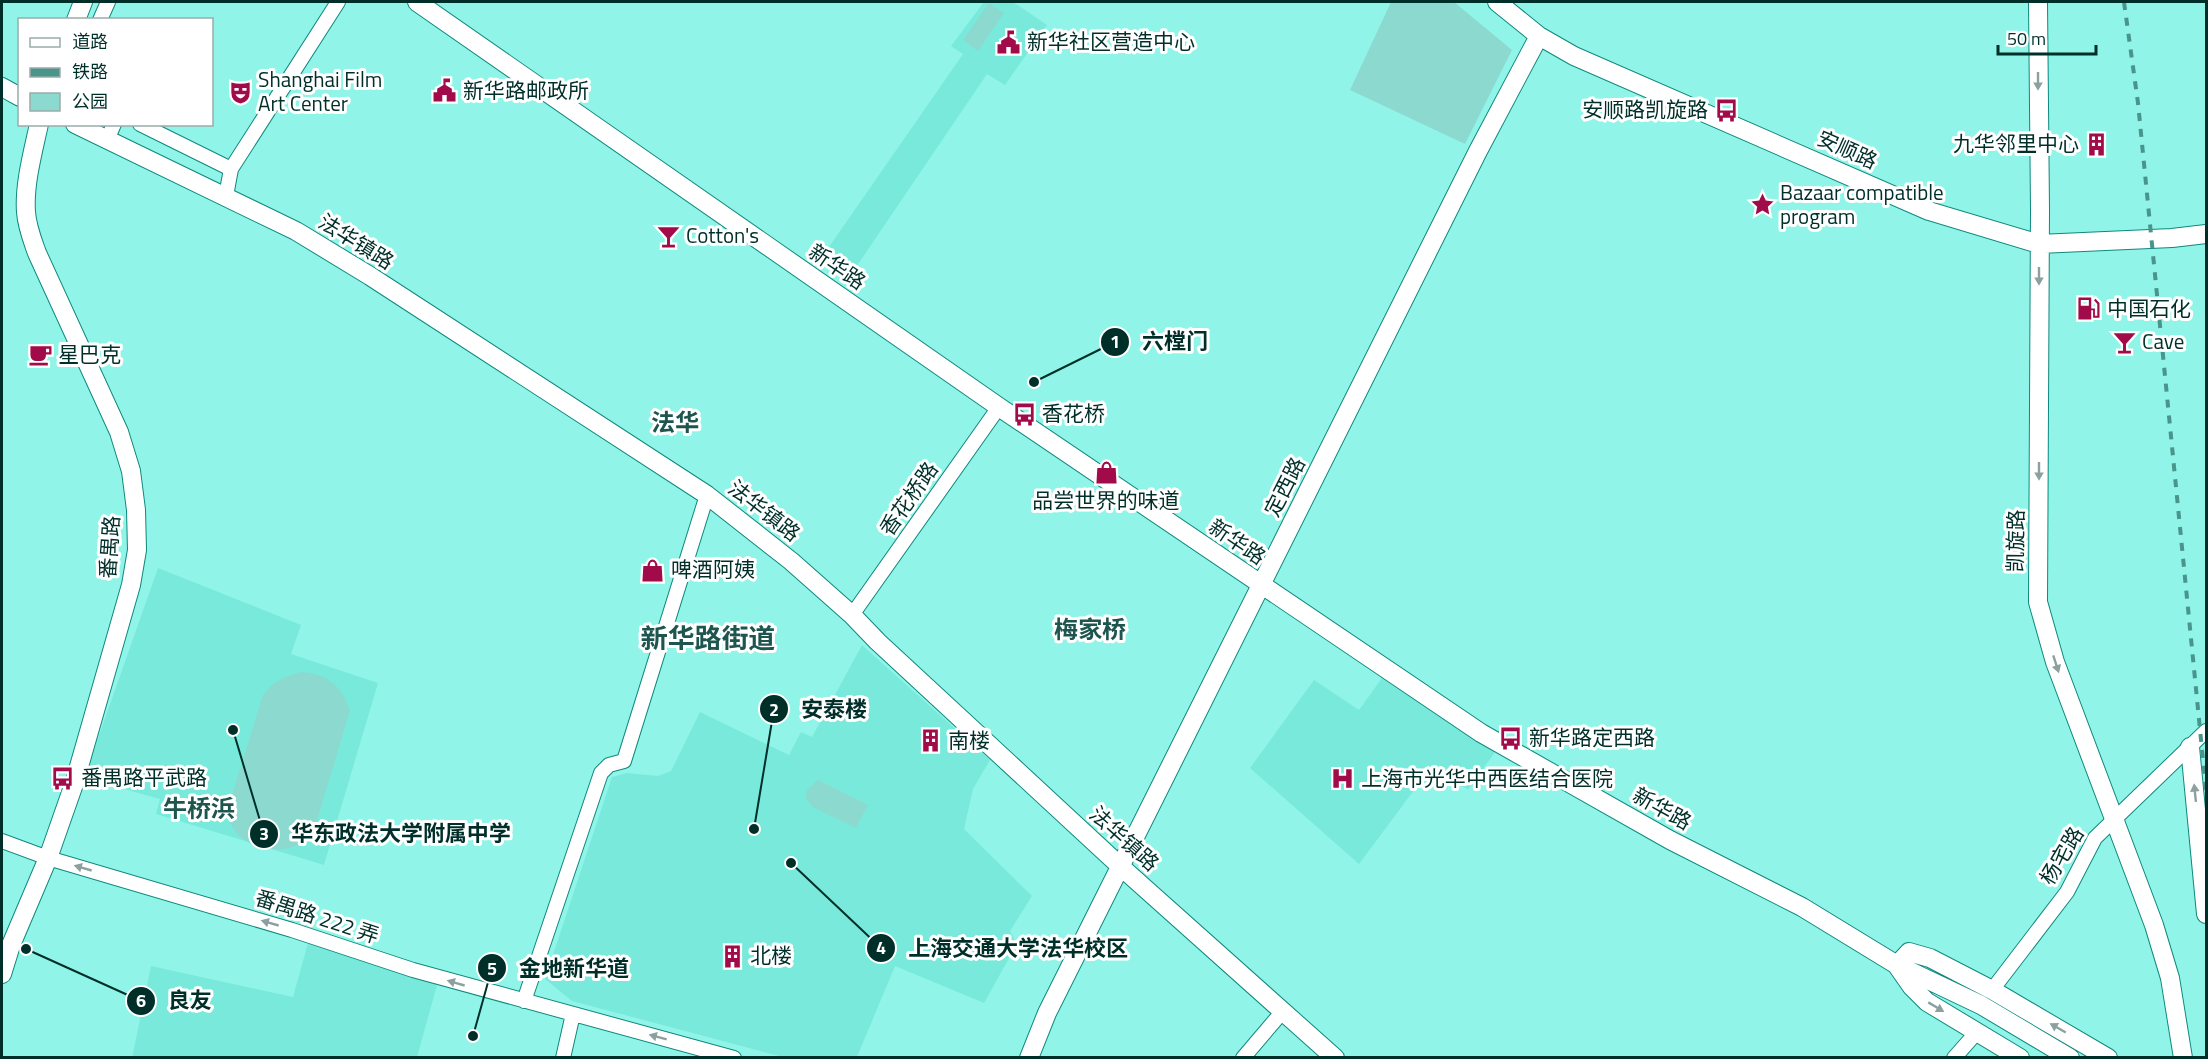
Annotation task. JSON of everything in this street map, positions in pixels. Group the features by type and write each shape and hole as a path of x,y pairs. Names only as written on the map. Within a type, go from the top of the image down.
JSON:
{"street":[{"path":"77,18 83,2"},
{"path":"101,18 108,2"},
{"path":"226,196 231,169 338,2"},
{"name":"新华路","path":"417,2 999,407 1481,733 1670,840 1802,907 1897,965 1981,1005 2070,1058"},
{"name":"安顺路","path":"1497,2 1539,36 1574,56 1929,212 2039,244 2172,238 2206,234"},
{"name":"凯旋路","path":"2038,2 2038,602 2055,662 2154,925 2170,978 2183,1058"},
{"name":"定西路","path":"1029,1058 1047,1013 1260,585 1478,151 1539,36"},
{"path":"2,87 18,96"},
{"name":"番禺路","path":"2,974 11,945 48,858 90,733 131,585 137,549 136,510 131,471 119,432 28,230 27,191 39,126"},
{"name":"法华镇路","path":"84,126 110,132 226,196 296,231 370,276 707,495 758,534 852,615 878,642 1120,866 1335,1058"},
{"path":"144,126 231,169"},
{"name":"香花桥路","path":"852,615 999,407"},
{"path":"524,1001 601,773 609,765 624,761 707,495"},
{"name":"杨宅路","path":"1992,990 2067,892 2095,838 2206,731"},
{"path":"2190,747 2206,914"},
{"name":"番禺路 222 弄","path":"2,841 48,858 292,930 413,970 734,1058"},
{"path":"2020,1058 1918,995 1897,965 1909,952 1918,954 1992,990 2108,1058"},
{"path":"1243,1058 1283,1011"},
{"path":"563,1058 573,1014"},
{"path":"1954,1058 1977,1032"},
{"path":"677,1058 681,1043"}],"shaded area":[{"path":"984,2 1013,2 1047,25 1005,85 987,74 850,276 822,257 963,54 951,46"},
{"path":"158,568 301,625 291,654 378,683 324,865 156,814 160,799 84,778"},
{"path":"862,645 990,760 973,789 964,829 1032,896 1010,931 1017,944 984,1003 895,966 857,1057 783,1057 572,1001 545,979 612,777 627,773 658,776 671,771 700,712 789,755 801,732 812,737"},
{"name":"上海市光华中西医结合医院","path":"1382,678 1495,752 1468,790 1432,766 1359,864 1250,768 1314,680 1359,710"},
{"path":"308,943 437,985 417,1057 132,1058 151,966 293,997"}],"green space":[{"path":"1391,2 1454,2 1512,50 1465,144 1350,90"},
{"path":"989,3 1004,13 978,51 963,40"},
{"path":"302,672 319,675 332,683 342,694 350,710 311,834 298,844 287,848 263,848 242,838 234,830 229,819 229,805 263,695 280,680"},
{"path":"818,780 868,805 856,828 813,807 806,799 807,790"}],"railway":[{"path":"2124,2 2138,103 2206,790"}],"place":[{"name":"新华社区营造中心","path":"1009,42"},
{"name":"新华路邮政所","path":"445,91"},
{"name":"Shanghai Film Art Center","path":"240,92"},
{"name":"安顺路凯旋路","path":"1726,110"},
{"name":"九华邻里中心","path":"2097,144"},
{"name":"Bazaar compatible program","path":"1762,205"},
{"name":"Cotton's","path":"668,236"},
{"name":"中国石化","path":"2089,309"},
{"name":"Cave","path":"2124,342"},
{"name":"星巴克","path":"40,355"},
{"name":"六樘门","path":"1034,382"},
{"name":"香花桥","path":"1024,414"},
{"name":"品尝世界的味道","path":"1106,473"},
{"name":"啤酒阿姨","path":"653,570"},
{"name":"华东政法大学附属中学","path":"233,730"},
{"name":"新华路定西路","path":"1511,738"},
{"name":"南楼","path":"930,741"},
{"name":"番禺路平武路","path":"63,778"},
{"name":"上海市光华中西医结合医院","path":"1343,779"},
{"name":"安泰楼","path":"754,829"},
{"name":"上海交通大学法华校区","path":"791,863"},
{"name":"良友","path":"26,949"},
{"name":"北楼","path":"732,956"},
{"name":"金地新华道","path":"473,1036"}],"district":[{"name":"法华","path":"675,423"},
{"name":"梅家桥","path":"1090,630"},
{"name":"新华路街道","path":"708,639"},
{"name":"牛桥浜","path":"199,809"}]}
